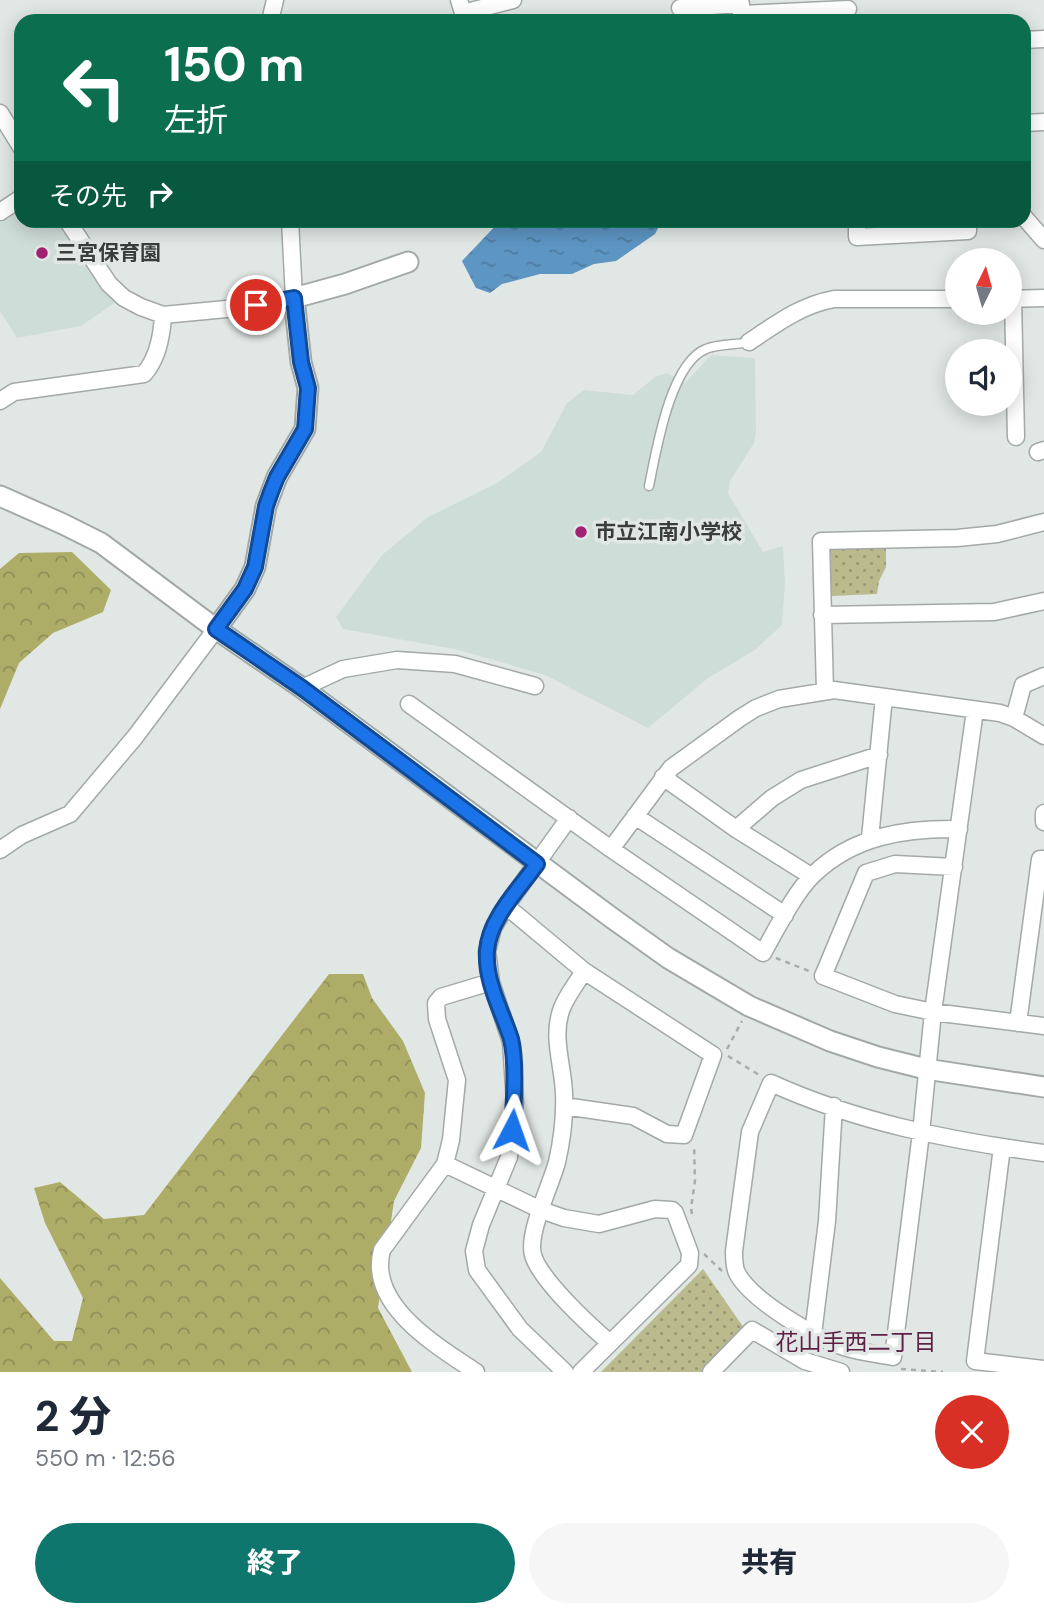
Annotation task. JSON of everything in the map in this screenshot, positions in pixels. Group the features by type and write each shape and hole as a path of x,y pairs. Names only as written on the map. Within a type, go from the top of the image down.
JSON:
{"street":[{"path":"459,0 463,13 513,0"},
{"path":"680,8 848,10"},
{"path":"0,113 14,136"},
{"path":"1031,226 1044,240"},
{"path":"72,228 109,284 132,302 163,314 237,308 294,298 408,262"},
{"path":"0,850 22,835 70,814 135,737 233,608 250,578 255,567 266,506 277,477 305,429 308,388 301,362 290,228"},
{"path":"857,228 857,237 968,231 968,228"},
{"path":"1022,299 1044,298"},
{"path":"749,342 814,303 834,299 945,299"},
{"path":"0,401 15,392 144,374 150,367 162,334 163,314"},
{"path":"1012,326 1016,437"},
{"path":"0,496 102,544 668,958 749,1006 830,1041 878,1057 926,1069 1044,1087"},
{"path":"825,691 821,541 957,538 997,534 1044,522"},
{"path":"822,615 994,612 1044,601"},
{"path":"302,688 343,669 397,660 455,664 535,686"},
{"path":"1014,718 1023,685 1044,676"},
{"path":"611,849 671,768 756,708 779,699 825,691 1000,713 1044,736"},
{"path":"870,838 884,697"},
{"path":"409,704 611,849 764,953 811,876 839,854 870,838 901,831 959,829"},
{"path":"975,710 933,1012 922,1133 892,1357 844,1348 813,1334 768,1304 745,1284 735,1270 734,1251 750,1132 772,1083 798,1095 922,1133 1044,1153"},
{"path":"736,829 772,798 801,780 879,755"},
{"path":"663,777 736,829 811,876"},
{"path":"1044,813 1044,822"},
{"path":"635,816 785,915"},
{"path":"565,1372 520,1329 477,1270 474,1258 476,1244 509,1157 515,1102 512,1042 491,982 487,951 493,928 506,906 569,818"},
{"path":"1018,1023 1040,859 1044,859"},
{"path":"954,867 895,864 866,873 823,976 895,1004 933,1012 1044,1026"},
{"path":"506,906 584,971 713,1055 684,1135 680,1137 667,1134 633,1116 564,1106"},
{"path":"584,971 562,1010 557,1045 564,1106 557,1162 533,1238 534,1259 551,1284 582,1319 610,1343"},
{"path":"476,1372 438,1347 407,1320 386,1293 379,1275 382,1250 445,1164 451,1140 457,1080 437,1019 436,1003 441,997 491,982"},
{"path":"813,1334 827,1221 834,1106"},
{"path":"1002,1147 975,1361 1044,1369"},
{"path":"445,1164 553,1215 599,1224 655,1209 668,1209 675,1213 690,1253 690,1265 580,1372"},
{"path":"710,1372 752,1330 804,1366 841,1372"}],"lane":[{"path":"649,486 669,401 683,373 696,355 706,348 749,342"}],"path":[{"path":"764,953 823,976"},
{"path":"743,1019 725,1054 772,1083"},
{"path":"693,1218 691,1208 695,1181 694,1141"},
{"path":"700,1247 704,1256 729,1279"},
{"path":"890,1368 943,1372"}],"shaded area":[{"name":"三宮保育園","path":"14,214 14,228 67,228 119,300 81,326 17,338 0,311 0,223"},
{"name":"市立江南小学校","path":"711,355 755,358 756,434 754,443 730,481 728,493 763,552 783,546 785,583 782,625 755,650 708,678 648,728 545,675 459,650 343,629 336,617 382,555 428,517 497,483 541,452 567,403 584,390 633,395 655,377 667,373 685,383"},
{"path":"827,545 884,545 886,567 879,581 877,594 831,596"},
{"path":"703,1269 744,1328 703,1372 601,1372"}],"green space":[{"path":"72,552 111,590 103,612 53,633 19,663 0,709 0,569 19,553"},
{"path":"329,974 363,974 372,998 403,1041 425,1093 421,1148 394,1201 378,1308 412,1372 0,1372 0,1278 54,1341 72,1341 83,1298 45,1223 34,1188 60,1182 104,1219 144,1215"}],"water":[{"path":"493,228 658,228 655,234 616,261 594,264 572,274 540,274 502,284 490,293 476,288 462,261"}],"place":[{"name":"三宮保育園","path":"42,253"},
{"name":"市立江南小学校","path":"581,532"}],"district":[{"name":"花山手西二丁目","path":"856,1342"}],"route":[{"path":"256,305 294,298 301,362 308,388 308,409 305,429 277,477 266,506 255,567 245,589 216,629 302,688 537,864 493,928 487,951 491,982 512,1042 515,1102 512,1130"}]}
